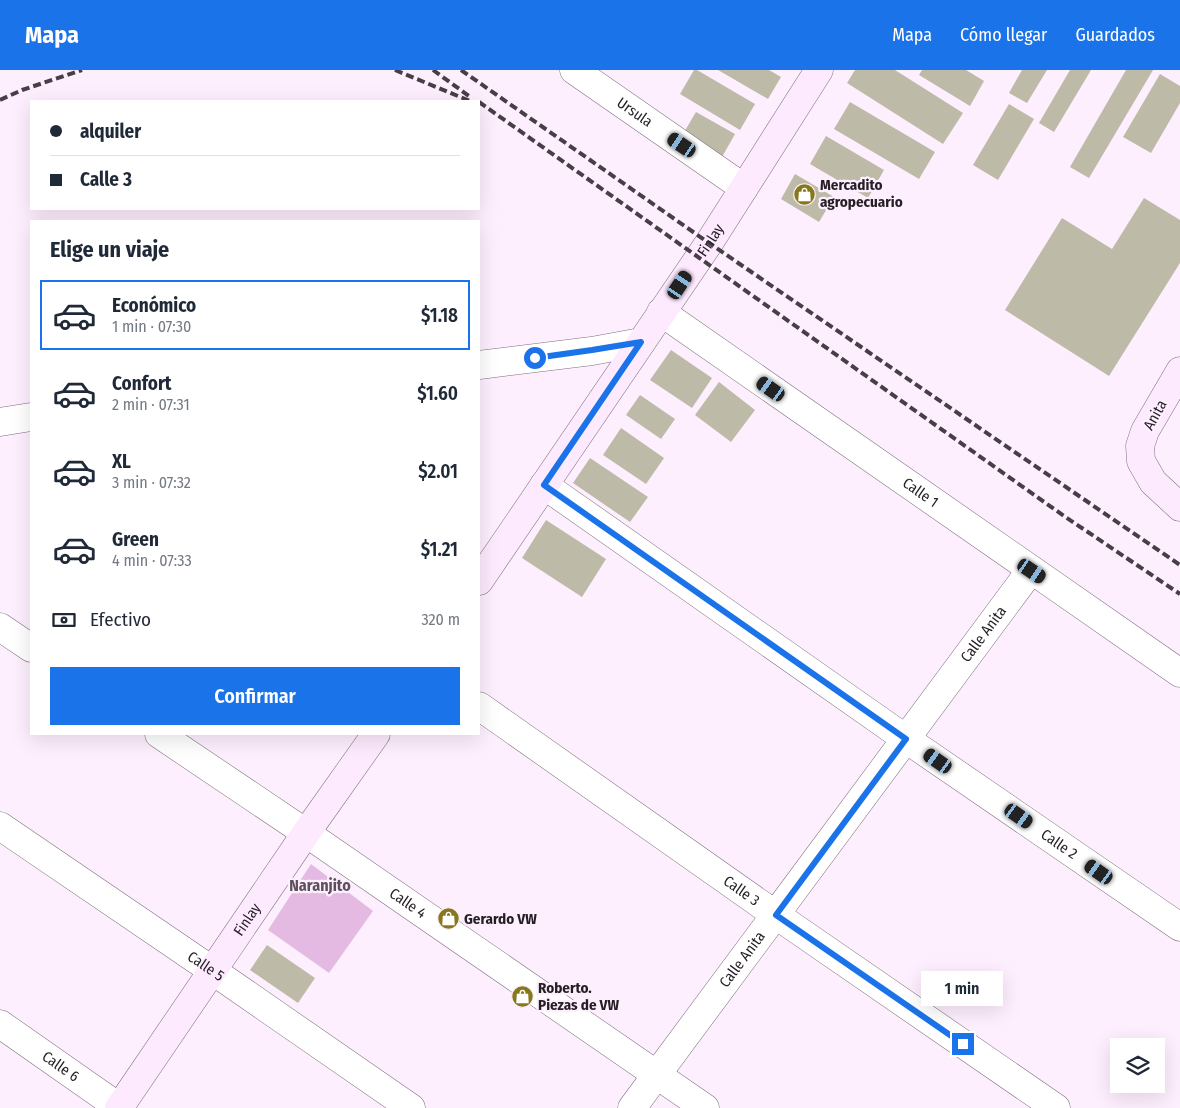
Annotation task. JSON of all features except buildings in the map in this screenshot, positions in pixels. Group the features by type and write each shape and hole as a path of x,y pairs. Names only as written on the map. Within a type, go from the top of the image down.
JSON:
{"street":[{"name":"Ursula","path":"574,70 744,188"},
{"name":"Finlay","path":"480,579 744,188 819,70"},
{"name":"Calle 1","path":"661,312 1180,673"},
{"path":"480,365 641,342"},
{"name":"Anita","path":"1180,371 1144,431 1140,446 1141,461 1153,482 1180,507"},
{"path":"0,422 30,417"},
{"name":"Calle 2","path":"544,485 906,739 1180,927"},
{"name":"Calle Anita","path":"632,1108 1031,570"},
{"path":"0,627 30,647"},
{"name":"Calle 3","path":"480,707 776,915 1056,1108"},
{"name":"Calle 4","path":"160,735 705,1108"},
{"name":"Finlay","path":"120,1108 306,833 375,735"},
{"name":"Calle 5","path":"0,826 411,1108"},
{"name":"Calle 6","path":"0,1024 120,1108"}],"shaded area":[{"path":"311,864 373,911 329,973 268,930"}],"railway":[{"path":"0,100 22,90 82,70"},
{"path":"395,70 468,100"},
{"path":"433,70 469,96"},
{"path":"461,70 709,243 1180,565"},
{"path":"480,103 1064,516 1180,594"}],"place":[{"name":"Mercadito agropecuario","path":"804,194"},
{"name":"Gerardo VW","path":"448,919"},
{"name":"Roberto. Piezas de VW","path":"522,997"}],"district":[{"name":"Naranjito","path":"320,885"}],"route":[{"path":"535,358 641,342 544,485 906,739 776,915 963,1044"}]}
